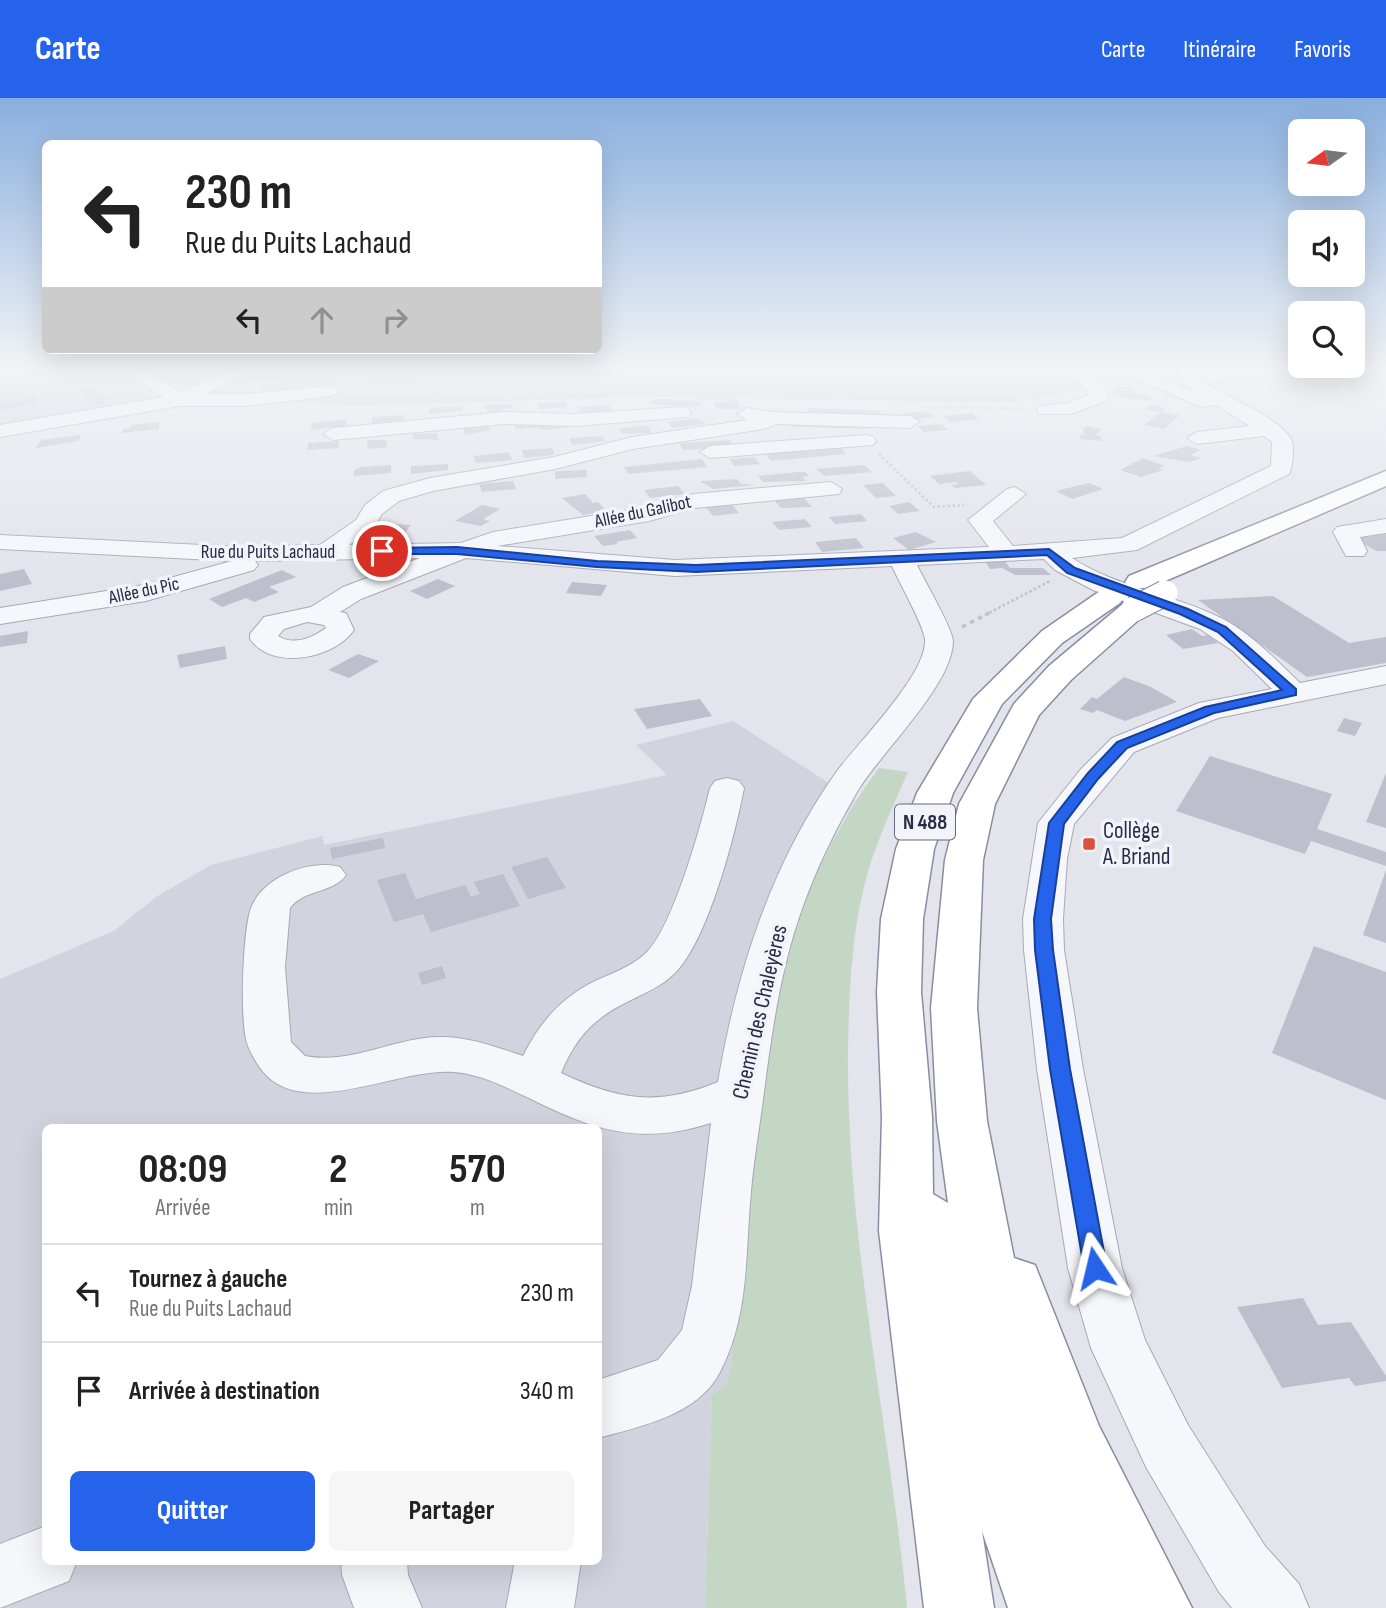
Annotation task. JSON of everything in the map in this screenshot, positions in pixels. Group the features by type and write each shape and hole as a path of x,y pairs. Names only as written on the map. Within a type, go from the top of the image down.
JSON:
{"highway":[{"name":"N 488","path":"1043,1608 983,1442 934,1248 934,1119 954,1008 957,928 964,860 977,804 1025,711 1137,595 1200,554 1386,478"},
{"name":"N 488","path":"1098,1608 1032,1436 979,1232 934,1119 900,992 902,919 915,849 935,793 989,699 1052,637 1137,595 1386,496"},
{"path":"934,1119 906,1231 959,1608"},
{"path":"934,1119 1004,1255 1075,1445 1157,1608"}],"street":[{"path":"327,552 332,545 365,524 373,510 391,496 430,485 555,463 632,443 662,438"},
{"name":"Rue du Puits Lachaud","path":"0,542 155,551 285,554 457,551 676,568 1049,552 1128,545 1281,469 1280,438"},
{"path":"555,463 603,463 866,441"},
{"name":"Allée du Galibot","path":"457,551 493,539 649,514 693,501 831,489"},
{"path":"1007,554 980,520 1009,498"},
{"path":"1355,551 1345,532 1386,526"},
{"path":"318,614 352,593 457,551"},
{"path":"1049,552 1071,570 1210,623 1241,644 1292,692"},
{"name":"Allée du Pic","path":"0,616 146,593 285,554"},
{"path":"902,560 939,639"},
{"name":"Chemin des Chaleyères","path":"602,1408 649,1393 684,1375 706,1343 715,1304 725,1192 741,1092 770,944 797,878 841,790 933,666 940,653 939,639"},
{"path":"1275,1608 1242,1569 1167,1446 1119,1348 1093,1255 1060,1069 1042,919 1056,823 1093,776 1122,745 1210,710 1386,675"},
{"path":"535,1079 552,1038 572,1016 606,994 640,978 664,961 678,942 724,812 727,788"},
{"path":"327,875 308,880 283,893 277,897 269,913 269,1044 276,1057 293,1070 318,1074 400,1059 454,1054 494,1063 535,1079 589,1106 638,1117 676,1115 713,1105 741,1092"},
{"path":"0,1577 42,1560"},
{"path":"374,1565 375,1575 388,1608"},
{"path":"540,1608 547,1565"}],"path":[{"path":"866,441 934,507 1009,498"},
{"path":"939,639 1071,570"}],"shaded area":[{"path":"733,721 855,800 838,829 795,927 739,1262 731,1366 726,1385 712,1395 705,1608 0,1608 0,979 114,931 156,897 211,865 323,836 324,845 667,775 636,745"}],"green space":[{"path":"879,768 908,772 877,846 859,910 849,1010 849,1120 861,1260 907,1608 705,1608 712,1395 726,1385 731,1366 739,1262 781,969 800,916 834,839"}],"building":[{"path":"79,438 79,441 36,448 41,440"},
{"path":"569,438 604,438 605,441 572,445"},
{"path":"1101,438 1101,441 1080,439"},
{"path":"367,440 386,440 387,447 368,449"},
{"path":"730,440 735,447 683,450 679,443"},
{"path":"339,441 339,448 307,450 308,443"},
{"path":"1187,446 1201,450 1190,455 1201,458 1190,462 1153,456"},
{"path":"840,447 846,454 771,461 766,454"},
{"path":"552,448 555,454 524,458 522,450"},
{"path":"509,452 512,460 476,463 474,456"},
{"path":"754,457 760,464 734,466 729,459"},
{"path":"1143,458 1165,466 1159,468 1163,470 1141,477 1120,470"},
{"path":"702,459 707,467 628,474 624,467"},
{"path":"448,464 448,470 411,474 411,466"},
{"path":"391,465 391,473 354,476 354,470 362,467"},
{"path":"864,465 872,472 824,476 816,469"},
{"path":"587,470 587,477 555,479 555,471"},
{"path":"970,471 986,485 956,488 951,485 959,484 956,482 939,484 930,476"},
{"path":"805,472 809,476 802,477 806,481 763,482 758,476"},
{"path":"737,479 741,484 755,485 713,489 700,481"},
{"path":"513,481 516,489 482,492 479,484"},
{"path":"883,483 896,496 876,498 863,485"},
{"path":"1089,483 1103,489 1072,499 1056,491"},
{"path":"678,486 685,494 650,498 644,490"},
{"path":"585,494 593,503 598,502 607,511 583,515 562,498"},
{"path":"803,497 812,507 781,508 774,500"},
{"path":"909,502 920,511 898,514 889,506"},
{"path":"732,504 739,513 713,516 706,507"},
{"path":"482,505 500,509 483,519 490,521 481,526 455,521"},
{"path":"861,514 867,521 835,524 829,517"},
{"path":"805,519 812,527 779,530 772,522"},
{"path":"389,524 411,525 399,540 377,538"},
{"path":"630,530 637,538 616,542 618,544 603,546 594,536"},
{"path":"916,532 936,542 909,550 893,538"},
{"path":"1386,534 1386,551 1376,551 1354,538"},
{"path":"856,538 864,548 822,552 815,542"},
{"path":"1004,560 1010,568 1043,568 1051,575 1015,575 1002,568 990,569 985,561"},
{"path":"24,569 32,584 0,591 0,574"},
{"path":"282,570 296,577 269,587 279,592 254,602 246,598 222,607 209,599"},
{"path":"438,579 455,586 427,599 410,591"},
{"path":"572,582 607,585 601,596 566,593"},
{"path":"1273,596 1349,643 1386,637 1386,663 1307,677 1198,600"},
{"path":"1192,629 1202,636 1208,635 1218,643 1183,649 1166,635"},
{"path":"28,631 27,643 0,647 0,636"},
{"path":"225,646 227,659 180,668 177,655"},
{"path":"358,654 379,661 349,678 328,670"},
{"path":"1124,677 1151,687 1177,702 1125,721 1097,710 1093,713 1080,709 1092,697 1097,699"},
{"path":"700,699 712,716 647,729 634,709"},
{"path":"1344,718 1362,723 1355,736 1337,731"},
{"path":"1210,756 1332,794 1317,829 1386,852 1386,866 1311,841 1305,854 1176,811"},
{"path":"1386,773 1386,828 1366,822"},
{"path":"383,838 385,848 332,859 330,848"},
{"path":"547,857 566,888 528,899 511,867"},
{"path":"1386,870 1386,943 1363,935"},
{"path":"405,873 416,899 465,885 471,897 480,894 474,882 503,874 520,906 431,932 423,914 394,922 377,880"},
{"path":"1314,946 1386,972 1386,1100 1272,1053"},
{"path":"442,966 446,978 422,985 418,973"},
{"path":"1303,1298 1318,1325 1351,1322 1386,1376 1386,1381 1355,1386 1349,1378 1282,1388 1237,1307"}],"place":[{"name":"Collège A. Briand","path":"1089,844"}],"route":[{"path":"382,551 485,552 656,568 757,567 1049,552 1060,564 1071,570 1210,623 1232,637 1292,692 1210,710 1122,745 1093,776 1056,823 1042,919 1044,950 1060,1069 1095,1268"}]}
